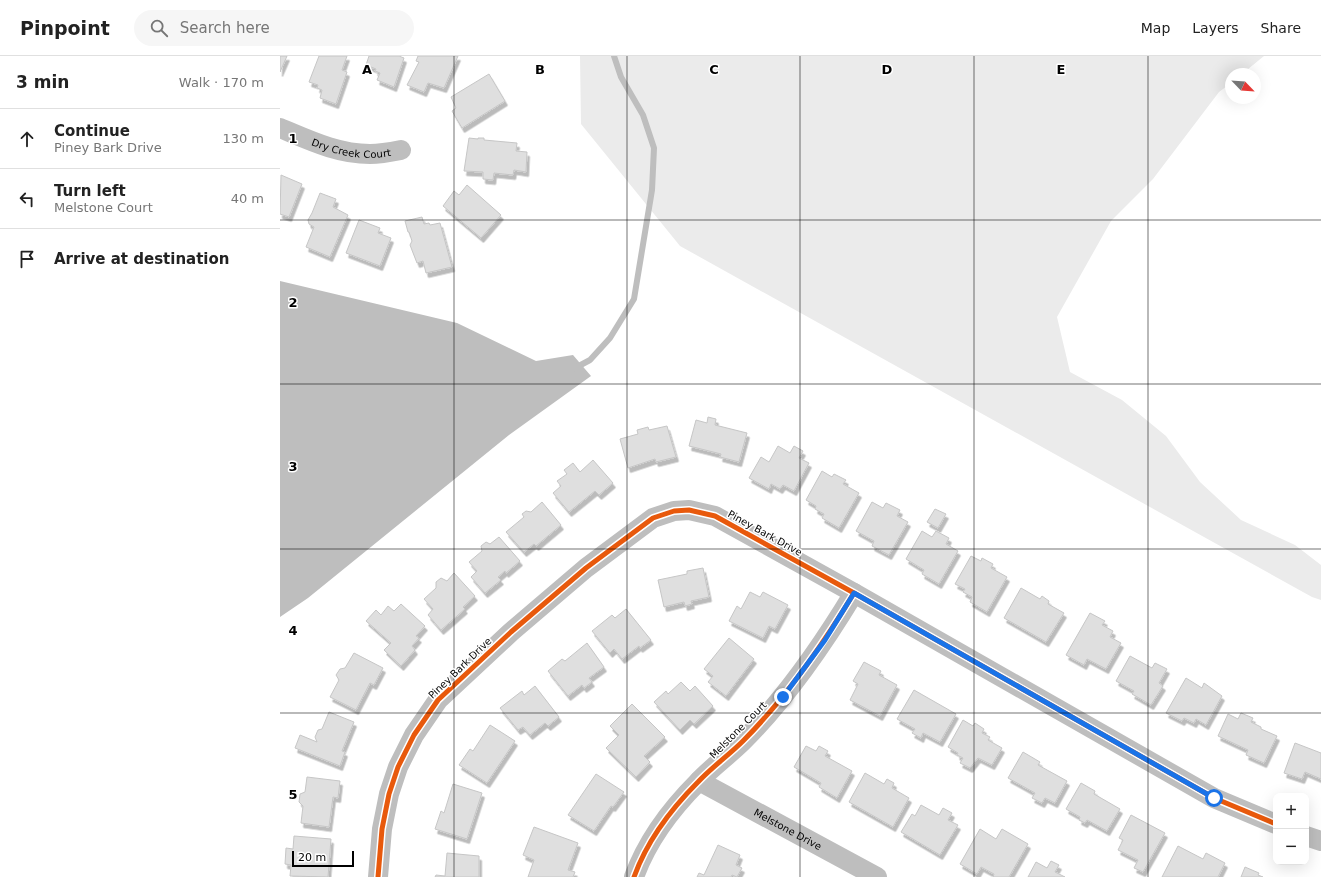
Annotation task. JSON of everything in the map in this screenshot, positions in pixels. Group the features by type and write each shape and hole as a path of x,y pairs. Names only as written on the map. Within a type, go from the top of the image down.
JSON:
{"street":[{"name":"Dry Creek Court","path":"280,128 327,147 351,153 371,154 401,150"},
{"name":"Piney Bark Drive","path":"378,877 382,829 389,794 398,767 414,735 438,700 511,632 586,568 653,518 674,511 689,510 715,516 854,593 1214,798 1273,823"},
{"name":"Melstone Court","path":"634,877 654,835 672,810 699,781 743,741 783,697 825,640 854,593"},
{"name":"Melstone Drive","path":"699,781 877,877"},
{"path":"1309,837 1321,841"}],"shaded area":[{"path":"580,56 1264,56 1249,68 1225,68 1225,88 1219,92 1153,179 1111,221 1057,317 1070,372 1122,400 1166,436 1200,482 1241,520 1295,545 1321,565 1321,600 1312,597 680,246 581,124"},
{"path":"280,281 457,323 536,361 573,355 591,376 509,435 308,598 280,617"}],"building":[{"path":"280,56 287,56 280,72"},
{"path":"319,56 347,56 342,70 347,72 336,104 320,98 322,90 317,88 318,85 309,82"},
{"path":"369,56 399,56 404,58 394,87 377,80 380,73 375,71 376,69 366,65"},
{"path":"418,56 458,56 444,88 428,83 424,92 407,85 419,62 416,61"},
{"path":"489,74 505,101 462,128 452,111 456,108 451,97"},
{"path":"469,138 484,138 484,140 517,143 516,151 527,152 526,172 514,170 513,175 494,173 493,180 483,179 483,172 464,171"},
{"path":"281,175 302,184 289,217 280,214"},
{"path":"467,185 501,215 481,238 443,206 454,191 459,195"},
{"path":"320,193 336,199 333,207 348,215 330,257 306,247 314,227 309,224 308,220"},
{"path":"422,217 424,224 429,223 430,225 440,223 452,267 426,273 423,261 417,263 410,245 412,241 405,221"},
{"path":"359,220 380,228 378,233 391,238 380,266 346,253"},
{"path":"708,417 716,419 715,425 747,433 739,462 720,457 721,454 689,446 696,420 707,423"},
{"path":"667,426 676,457 656,462 655,459 628,468 620,439 638,434 637,430 648,427 649,430"},
{"path":"778,446 790,453 794,446 803,451 799,458 809,463 794,491 783,485 780,489 771,484 769,489 749,478 761,457 769,462"},
{"path":"593,460 613,483 599,495 595,491 569,512 553,493 561,486 557,481 567,474 564,470 573,463 580,472"},
{"path":"822,471 832,477 834,474 846,480 843,484 859,493 839,528 822,518 824,514 815,509 816,506 806,500"},
{"path":"542,502 561,525 536,546 534,544 524,552 506,532 524,517 522,514 526,511 531,512"},
{"path":"872,502 883,508 886,503 900,510 897,516 908,522 889,555 872,546 874,541 856,531"},
{"path":"935,509 946,514 938,528 927,522"},
{"path":"922,531 932,537 936,531 949,538 946,544 958,551 939,584 922,574 924,570 906,559"},
{"path":"499,537 520,561 506,573 505,571 498,577 501,580 485,593 471,577 477,571 469,562 482,551 481,546 486,542 490,544"},
{"path":"971,556 981,561 982,558 993,564 991,568 1007,577 987,612 970,602 972,597 963,592 965,589 955,584"},
{"path":"703,568 709,597 691,601 692,604 685,606 684,602 664,607 658,580 687,574 687,571"},
{"path":"454,573 475,596 463,607 465,609 441,630 428,615 433,609 424,599 436,588 436,582 441,578 447,581"},
{"path":"1021,588 1040,599 1042,596 1049,601 1048,604 1064,613 1046,642 1004,618"},
{"path":"750,592 760,597 763,592 788,605 775,629 769,626 763,638 729,621 737,606 741,609"},
{"path":"401,604 425,626 416,636 419,638 412,646 415,650 401,666 384,650 391,643 366,621 376,610 381,615 388,606 394,611"},
{"path":"626,609 651,640 640,648 639,646 622,659 614,649 610,653 592,631 612,615 615,618"},
{"path":"1090,613 1105,621 1102,625 1113,631 1110,637 1121,643 1106,669 1087,659 1084,665 1066,655"},
{"path":"729,638 754,659 726,696 708,682 713,676 704,669"},
{"path":"587,643 604,667 589,678 592,682 584,688 582,685 568,696 548,671 562,659 565,661"},
{"path":"354,653 383,668 374,685 370,683 356,710 330,697 339,680 336,675 340,669 345,668"},
{"path":"1130,656 1152,668 1155,663 1167,669 1159,683 1163,686 1151,705 1132,694 1134,691 1116,681"},
{"path":"864,662 881,671 879,675 897,685 880,716 850,700 858,684 853,681"},
{"path":"1186,678 1202,688 1204,683 1222,696 1206,725 1196,719 1194,723 1184,718 1182,721 1166,713"},
{"path":"681,682 690,691 695,686 713,706 694,724 690,720 680,730 654,702 666,691 668,694"},
{"path":"535,686 559,717 548,726 545,723 530,735 523,727 518,730 500,708 522,691 524,695"},
{"path":"914,690 956,714 940,742 923,733 921,738 912,733 915,729 897,719"},
{"path":"632,704 665,737 644,756 650,762 636,777 606,748 619,735 610,726"},
{"path":"329,712 354,722 342,751 345,752 340,766 295,748 300,735 317,742 315,737 318,730 322,729"},
{"path":"1241,713 1253,718 1251,722 1261,727 1261,729 1277,736 1264,763 1246,755 1248,750 1218,736 1228,714 1238,719"},
{"path":"963,720 973,726 975,723 984,729 982,733 990,737 988,740 1002,748 992,765 978,758 970,768 960,763 963,758 948,747"},
{"path":"490,725 515,741 487,783 459,765 470,749 473,751"},
{"path":"1295,743 1321,753 1321,779 1305,772 1302,779 1284,773"},
{"path":"806,746 816,751 819,746 828,751 825,756 852,771 837,798 819,787 821,783 794,767"},
{"path":"1023,752 1040,762 1038,765 1067,781 1055,803 1045,798 1042,803 1032,798 1035,793 1008,778"},
{"path":"865,773 884,784 887,779 894,783 892,788 909,798 893,827 849,802"},
{"path":"596,774 624,792 613,807 611,806 594,831 568,815"},
{"path":"307,777 340,781 338,798 333,797 329,827 301,823 303,806 299,802 300,794 305,792"},
{"path":"1081,783 1095,791 1094,794 1120,809 1107,831 1087,820 1085,823 1079,820 1080,817 1066,809"},
{"path":"453,784 482,793 467,839 435,829 441,811 444,813"},
{"path":"921,805 939,815 943,808 952,813 948,820 958,825 940,855 901,832 912,814 915,816"},
{"path":"1131,815 1165,833 1143,872 1134,868 1138,860 1118,850 1123,840 1119,838"},
{"path":"534,827 578,843 568,870 575,872 573,877 528,877 534,860 523,855"},
{"path":"980,829 996,839 1002,829 1028,844 1009,877 993,877 994,874 981,867 977,874 960,864"},
{"path":"294,836 331,839 328,877 290,876 291,865 285,864 286,848 293,849"},
{"path":"718,845 740,855 736,865 742,868 737,877 732,875 731,877 697,877 699,873 704,875"},
{"path":"1178,846 1203,859 1206,853 1225,863 1218,877 1162,877"},
{"path":"447,853 479,856 479,877 435,877 436,875 445,876"},
{"path":"1051,861 1059,865 1055,872 1065,877 1028,877 1036,862 1047,868"},
{"path":"1245,867 1259,873 1258,875 1263,877 1241,877"}],"waterway":[{"path":"575,368 590,360 610,338 634,299 652,190 654,148 643,115 621,77 614,56"}],"cycle path":[{"path":"378,877 382,829 389,794 398,767 414,735 438,700 511,632 586,568 653,518 674,511 689,510 715,516 854,593 1214,798 1273,823"},
{"path":"634,877 653,838 669,814 698,782 743,741 774,707 816,652 854,593"}],"route":[{"path":"783,697 825,640 854,593 1214,798"}]}
